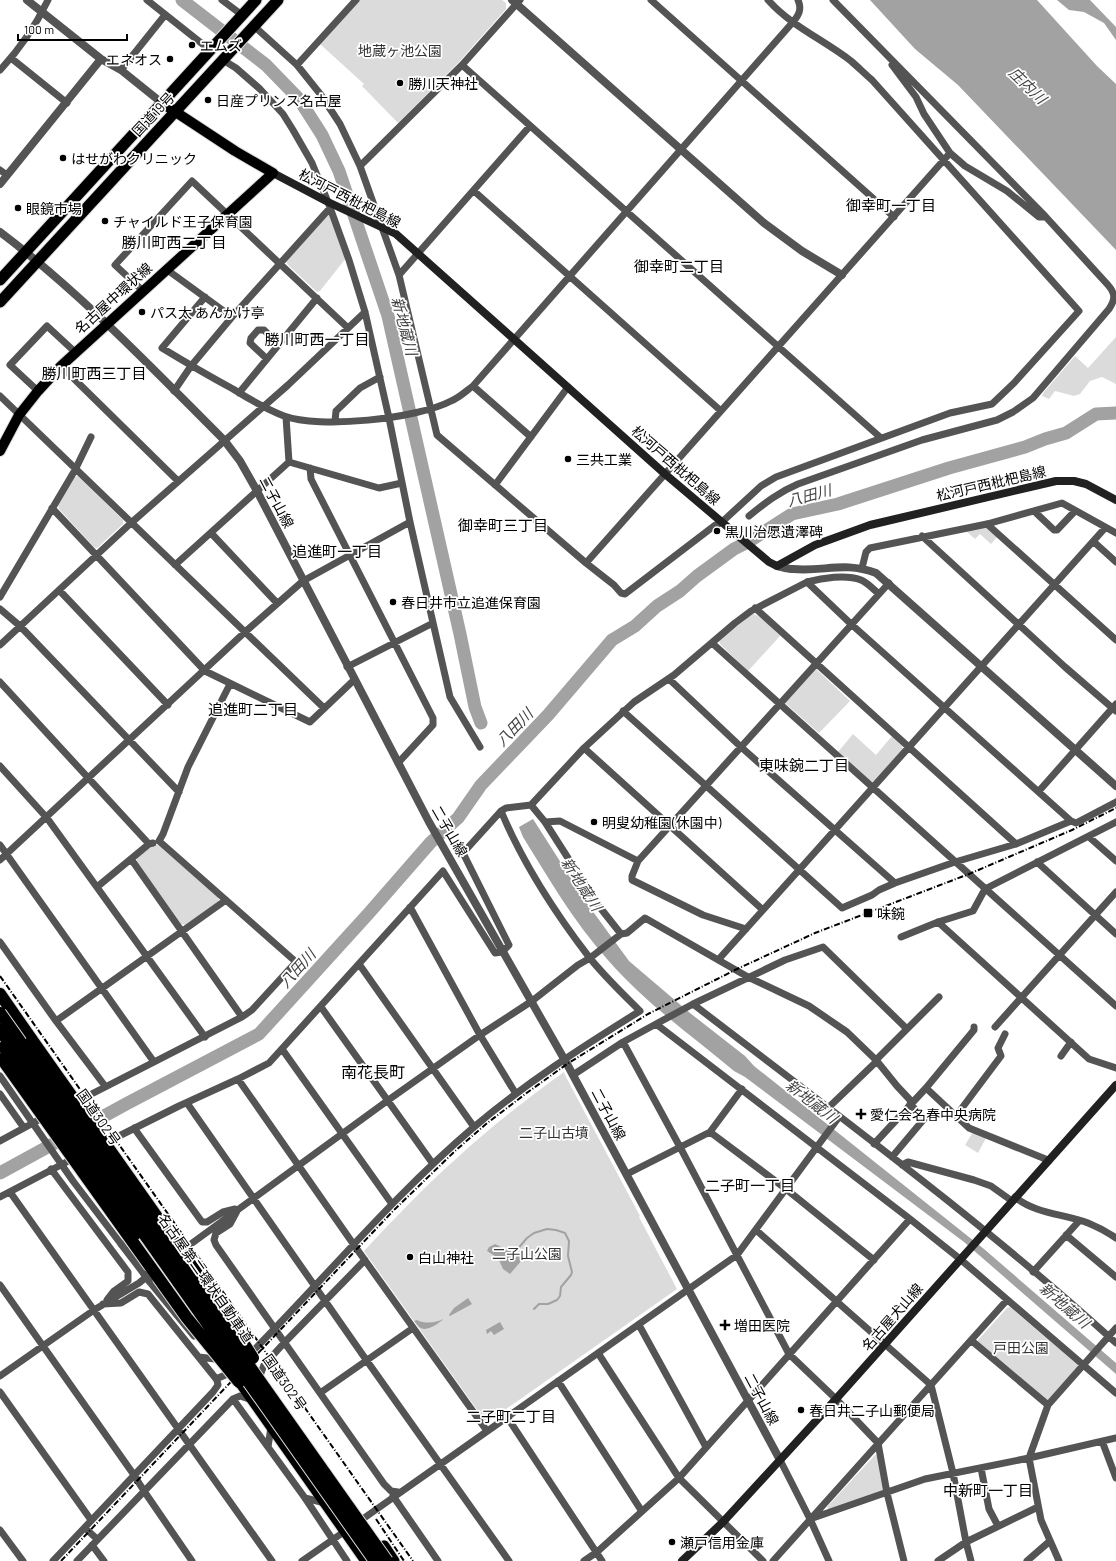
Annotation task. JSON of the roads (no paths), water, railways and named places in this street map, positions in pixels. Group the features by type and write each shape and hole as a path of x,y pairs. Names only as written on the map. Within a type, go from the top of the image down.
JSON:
{"highway":[{"name":"国道19号","path":"0,280 256,0"},
{"name":"国道19号","path":"0,302 278,0"},
{"path":"0,994 30,1042 215,1299 245,1346 296,1440"},
{"name":"国道302号","path":"0,1003 30,1042 260,1373 394,1561"},
{"name":"名古屋第二環状自動車道","path":"0,1013 296,1440 375,1561"},
{"name":"名古屋第二環状自動車道","path":"0,1030 296,1440 387,1561"},
{"path":"1,1051 187,1318 296,1440"},
{"path":"1,1051 135,1235 366,1561"}],"main road":[{"path":"162,103 235,151 273,173"},
{"name":"松河戸西枇杷島線","path":"273,173 332,205 396,234 665,474 769,562 777,566 815,545 870,525 1056,481 1074,481 1086,484 1116,500"},
{"name":"名古屋中環状線","path":"0,451 19,415 61,366 273,173"},
{"name":"名古屋犬山線","path":"682,1561 723,1522 836,1399 1116,1085"}],"street":[{"path":"27,0 101,58 121,70 162,103"},
{"path":"0,70 11,58 42,12 48,0"},
{"path":"147,0 165,15 212,48"},
{"path":"222,0 240,17"},
{"path":"297,65 356,0"},
{"path":"652,0 894,217"},
{"path":"252,28 297,65 321,94 340,124 360,166 379,225 399,275 437,435 586,563 625,594 714,526 724,525 761,486 776,477 950,413 992,404 1014,383 1079,311 872,80 852,62 793,22 775,8 768,0"},
{"path":"205,297 162,348 262,406 286,417 316,422 389,418 432,409 451,401 473,386 793,22 799,15 800,4 798,0"},
{"path":"749,516 782,491 830,472 922,440 1003,418 1033,398 1109,309 1114,298 1114,293 1108,285 1045,216 833,0"},
{"path":"360,166 462,65 516,1 680,150 764,223 802,251 842,275"},
{"path":"121,70 165,15"},
{"path":"11,58 67,102"},
{"path":"0,184 101,58"},
{"path":"225,58 260,89 283,114 312,163 332,205 365,312 389,418 410,522 450,697 480,747"},
{"path":"891,59 893,66 916,97 924,114 950,154 965,166 1007,191 1039,217 1045,216"},
{"path":"462,65 881,438"},
{"path":"399,275 530,126"},
{"path":"586,563 950,154"},
{"path":"0,170 7,175"},
{"path":"143,291 115,265 192,181 348,328"},
{"path":"474,191 721,411"},
{"path":"174,391 191,366 232,317 281,264 332,205"},
{"name":"二子山線","path":"0,232 26,251 106,324 224,440 240,461 430,824 564,1058 780,1460"},
{"path":"166,269 232,317"},
{"path":"239,393 317,298"},
{"path":"0,645 131,523 262,406 288,385 365,312"},
{"path":"38,391 10,365 47,326 75,352"},
{"path":"267,359 250,343 251,338 258,330 264,330 279,345"},
{"path":"61,366 178,481"},
{"path":"335,421 336,411 355,392 380,377"},
{"path":"473,386 531,437"},
{"path":"495,485 568,388"},
{"path":"0,396 75,470 324,708"},
{"path":"286,417 289,462"},
{"path":"0,597 75,470 91,437"},
{"path":"289,462 379,488 402,483"},
{"path":"175,565 289,462"},
{"path":"310,468 311,479 433,718 433,724 398,762"},
{"path":"862,568 866,552 870,548 922,536 987,524 1062,503 1116,533"},
{"path":"52,508 205,671 310,722 354,680"},
{"path":"1034,511 1054,530 1056,530 1075,510"},
{"path":"0,860 168,706 245,632 303,581 410,522"},
{"path":"987,524 1054,586 1116,640"},
{"path":"718,960 1105,528"},
{"path":"211,533 277,603"},
{"path":"922,536 1019,624 1115,707 1039,791"},
{"path":"1094,542 1116,562"},
{"path":"777,566 792,569 819,569 845,566 862,568 876,573 1116,786"},
{"path":"0,1197 134,1128 269,1064 443,871 495,953 502,952 509,945 463,853 501,811 506,808 531,805 584,748 623,711 669,679 735,622 755,608 807,582 838,578 860,580 879,594"},
{"path":"807,582 851,624 1071,821 1076,823 1116,802"},
{"path":"746,929 703,915 632,880 638,861 851,624 889,584"},
{"path":"59,590 168,706"},
{"path":"0,608 20,626 179,792"},
{"path":"755,608 908,748 1016,844"},
{"path":"347,667 433,623"},
{"path":"712,642 1116,1006"},
{"path":"669,679 741,747 895,883"},
{"path":"0,682 149,844"},
{"path":"97,887 149,844 159,841 164,834 188,768 230,684"},
{"path":"623,711 842,908 895,883 955,862 1016,844 1071,821"},
{"path":"584,748 763,910"},
{"path":"0,766 47,818 205,1037"},
{"path":"531,805 545,822 619,936"},
{"path":"246,1353 252,1352 392,1204 474,1127 564,1058 640,1011 592,957 560,916 513,840 501,811"},
{"path":"545,822 560,821 638,861"},
{"path":"901,936 973,911 986,889 1116,822"},
{"path":"1089,837 1116,862"},
{"path":"0,1141 242,1017 252,1010 296,962 159,841"},
{"path":"0,845 154,1062"},
{"path":"131,859 242,1017"},
{"path":"1037,862 1116,934"},
{"path":"995,1027 1116,892"},
{"path":"56,1021 226,900"},
{"path":"410,907 480,1035 516,1094"},
{"path":"184,1249 432,1068 532,1001 578,965 592,957 619,936 627,933 645,918 748,977 808,1006 847,1032 876,1060 924,1120 892,1157"},
{"path":"938,922 1022,996 1089,1059 1116,1068"},
{"path":"0,942 56,1021 106,1086"},
{"path":"573,1075 623,1042 693,1004 786,960 823,947 907,1029"},
{"path":"359,964 474,1127"},
{"path":"828,1108 939,997"},
{"path":"693,1004 828,1108 837,1118 902,1165 1033,1272 1107,1338 1116,1343"},
{"path":"321,1007 433,1164"},
{"path":"656,1024 818,1146 962,1258 1008,1300 1116,1393"},
{"path":"874,1144 926,1088 974,1030 974,1027"},
{"path":"956,1116 1001,1056 998,1048 1005,1034"},
{"path":"623,1042 789,1354 836,1399 878,1443 904,1561"},
{"path":"1061,1056 1071,1042"},
{"path":"282,1049 392,1204"},
{"path":"0,1076 74,1181 149,1281 215,1359 232,1372 216,1379"},
{"path":"238,1079 298,1166 487,1431"},
{"path":"926,1088 969,1128 1049,1161"},
{"path":"627,1174 710,1132 742,1089"},
{"path":"0,1094 24,1128"},
{"path":"187,1103 509,1561"},
{"path":"302,1561 737,1255 837,1118"},
{"path":"134,1128 202,1222 207,1222 224,1212 239,1208"},
{"path":"710,1132 786,1189 874,1260"},
{"path":"902,1165 908,1162 974,1180 991,1186 1023,1204 1102,1229 1116,1238"},
{"path":"52,1169 129,1275 128,1281 114,1291 103,1304"},
{"path":"10,1192 272,1561"},
{"path":"239,1208 230,1224 216,1233 214,1240 215,1242 274,1329 384,1484 396,1494 438,1561"},
{"path":"584,1561 597,1552 641,1510 679,1478 910,1219"},
{"path":"1033,1272 1079,1221"},
{"path":"756,1230 931,1386 953,1473 971,1561"},
{"path":"1066,1235 1116,1277"},
{"path":"260,1373 264,1365 284,1343 365,1260"},
{"path":"0,1376 94,1310 139,1283 152,1273"},
{"path":"0,1285 134,1475 192,1561"},
{"path":"174,1290 174,1312"},
{"path":"53,1561 218,1385 216,1379 148,1294 144,1292 136,1293 121,1302 103,1304"},
{"path":"773,1561 1008,1300"},
{"path":"639,1325 706,1447"},
{"path":"320,1393 413,1328"},
{"path":"1059,1561 1041,1520 1029,1458 1048,1405 1116,1328"},
{"path":"188,1344 190,1331"},
{"path":"972,1341 1048,1405"},
{"path":"598,1353 679,1478 763,1561"},
{"path":"199,1357 215,1359"},
{"path":"558,1381 641,1510"},
{"path":"0,1392 91,1520"},
{"path":"77,1561 188,1444 233,1399 240,1396 252,1400"},
{"path":"233,1399 305,1498 332,1540 348,1561"},
{"path":"507,1417 602,1561"},
{"path":"268,1447 271,1428"},
{"path":"810,1519 925,1479 1029,1458 1116,1438"},
{"path":"1102,1441 1116,1478"},
{"path":"780,1460 810,1519 829,1561"},
{"path":"981,1468 989,1509 998,1526"},
{"path":"305,1498 325,1503"},
{"path":"938,1561 966,1542 1038,1507"},
{"path":"85,1528 95,1542 104,1561"},
{"path":"1,1533 23,1561"},
{"path":"1027,1561 1050,1541"}],"water":[{"name":"庄内川","path":"870,0 1037,0 1097,66 1116,84 1116,250 958,85 915,49"},
{"path":"1057,0 1090,0 1116,27 1116,40 1104,23 1084,12 1069,10"},
{"path":"533,819 586,902 629,961 690,1013 745,1056 754,1066 984,1249 1116,1363 1116,1374 964,1242 745,1077 734,1071 636,990 595,945 562,900 523,837 519,827"},
{"path":"495,1244 509,1251 514,1250 522,1256 522,1260 510,1274 503,1269 498,1258 487,1251 489,1247"},
{"path":"468,1298 472,1304 450,1316 449,1315 454,1308"},
{"path":"443,1319 427,1329 418,1326 414,1321 430,1322"},
{"path":"500,1322 504,1329 494,1335 491,1331 487,1334 486,1330"}],"waterway":[{"name":"新地蔵川","path":"182,0 266,65 299,99 322,135 339,171 388,316 460,634 475,707 481,723"},
{"name":"八田川","path":"0,1173 126,1104 259,1034 431,842 458,818 481,785 548,715 612,640 635,626 657,606 680,591 697,576 734,549 748,542 792,514 838,504 949,468 1025,447 1066,433 1096,414 1116,413"},
{"path":"516,1251 527,1238 534,1233 547,1229 565,1233 569,1241 568,1256 572,1272 571,1275 561,1287 560,1296 557,1300 548,1304 539,1304 534,1309"}],"railway":[{"path":"61,1561 393,1211 455,1151 486,1124 567,1064 648,1014 735,970 815,933 969,874 1072,830 1116,808"},
{"path":"0,976 413,1561"},
{"path":"376,1519 404,1561"}],"place":[{"name":"エムズ","path":"192,45"},
{"name":"エネオス","path":"170,59"},
{"name":"勝川天神社","path":"400,83"},
{"name":"日産プリンス名古屋","path":"208,100"},
{"name":"はせがわクリニック","path":"63,158"},
{"name":"眼鏡市場","path":"18,208"},
{"name":"チャイルド王子保育園","path":"105,221"},
{"name":"パス太 あんかけ亭","path":"142,312"},
{"name":"三共工業","path":"568,459"},
{"name":"黒川治愿遺澤碑","path":"717,531"},
{"name":"春日井市立追進保育園","path":"393,602"},
{"name":"明叟幼稚園(休園中)","path":"594,822"},
{"name":"味鋺","path":"868,913"},
{"name":"愛仁会名春中央病院","path":"861,1114"},
{"name":"白山神社","path":"410,1257"},
{"name":"増田医院","path":"725,1325"},
{"name":"春日井二子山郵便局","path":"801,1410"},
{"name":"瀬戸信用金庫","path":"672,1542"}],"district":[{"name":"御幸町一丁目","path":"891,205"},
{"name":"勝川町西二丁目","path":"174,242"},
{"name":"御幸町二丁目","path":"679,266"},
{"name":"勝川町西一丁目","path":"317,339"},
{"name":"勝川町西三丁目","path":"94,373"},
{"name":"御幸町三丁目","path":"503,525"},
{"name":"追進町一丁目","path":"337,551"},
{"name":"追進町二丁目","path":"253,709"},
{"name":"東味鋺二丁目","path":"804,765"},
{"name":"南花長町","path":"373,1071"},
{"name":"二子町一丁目","path":"750,1185"},
{"name":"二子町二丁目","path":"511,1416"},
{"name":"中新町一丁目","path":"988,1490"}],"park label":[{"name":"地蔵ヶ池公園","path":"400,50"},
{"name":"二子山古墳","path":"554,1132"},
{"name":"二子山公園","path":"527,1253"},
{"name":"戸田公園","path":"1021,1347"}]}
